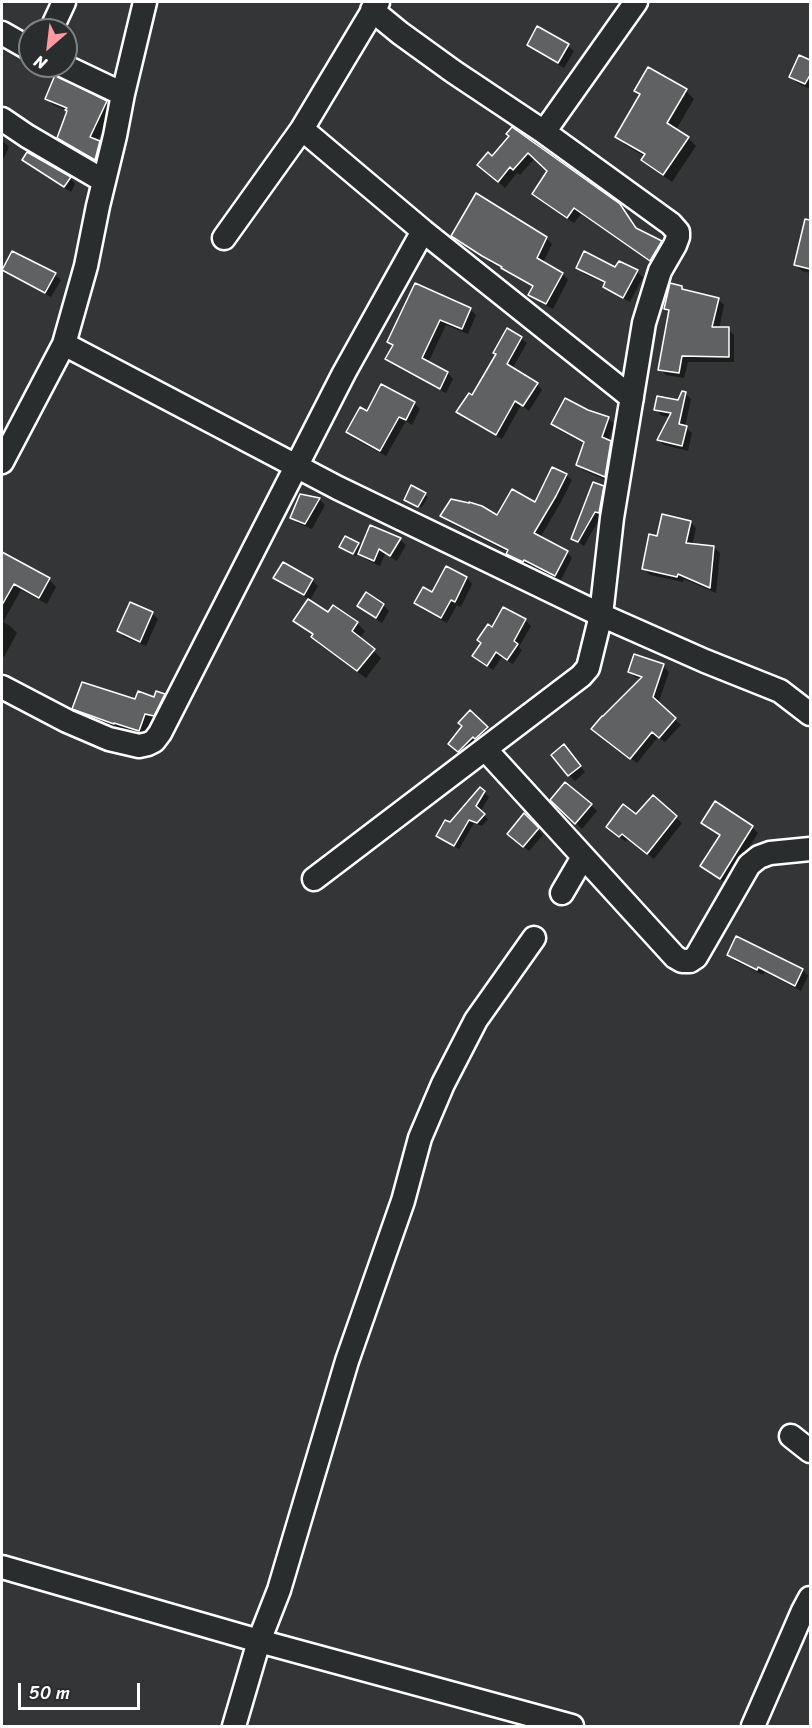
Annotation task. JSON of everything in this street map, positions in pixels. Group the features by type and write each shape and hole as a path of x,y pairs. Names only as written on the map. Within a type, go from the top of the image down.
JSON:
{"street":[{"path":"57,18 64,2"},
{"path":"2,461 64,344 86,266 145,2"},
{"path":"544,132 636,2"},
{"path":"224,238 302,129 375,6 400,33 544,132 671,224 678,232 675,245 660,271 644,323 612,518 601,615 588,668 581,676 314,879"},
{"path":"2,33 18,42"},
{"path":"78,73 123,94"},
{"path":"2,118 27,136 104,181"},
{"path":"302,129 423,231 632,398"},
{"path":"2,687 67,721 109,739 139,746 153,741 160,733 350,363 423,231"},
{"path":"64,344 338,488 601,615 780,691 810,714"},
{"path":"485,749 675,957 682,961 690,961 696,957 749,865 759,857 770,853 810,849"},
{"path":"562,892 584,857"},
{"path":"234,1726 260,1641 279,1590 347,1361 403,1201 420,1138 443,1084 476,1020 534,938"},
{"path":"791,1436 810,1451"},
{"path":"2,1567 260,1641 572,1726"},
{"path":"753,1726 802,1611 810,1598"}],"building":[{"path":"537,26 569,44 558,63 527,45"},
{"path":"799,55 810,60 810,75 805,84 789,77"},
{"path":"648,67 687,89 667,123 689,137 663,175 641,160 645,154 615,137 640,94 634,91"},
{"path":"54,78 61,78 107,101 90,137 100,141 95,160 57,138 67,108 45,99"},
{"path":"512,127 620,204 636,228 662,241 650,261 574,208 567,218 532,194 547,171 528,153 513,170 510,167 498,182 477,165 488,152 492,156 509,136 506,134"},
{"path":"27,152 71,177 64,187 22,160"},
{"path":"476,193 547,237 537,258 563,273 546,304 528,295 533,286 451,236"},
{"path":"805,219 810,220 810,269 794,265"},
{"path":"12,251 56,273 45,293 2,270"},
{"path":"584,251 615,267 619,261 638,270 623,298 603,287 605,282 576,268"},
{"path":"415,283 471,308 462,329 440,320 422,358 448,372 440,389 385,359 393,345 387,342"},
{"path":"670,283 682,286 682,289 719,298 712,327 729,327 729,357 682,356 679,373 658,370 669,310 664,309"},
{"path":"507,328 522,337 507,364 538,383 523,406 515,401 496,435 456,412 469,393 472,395 496,354 493,353"},
{"path":"381,384 415,402 406,420 399,417 380,451 346,432 360,407 367,411"},
{"path":"682,391 686,392 679,424 687,426 682,446 657,440 671,413 654,410 657,396 678,400"},
{"path":"565,398 588,410 609,417 602,437 611,441 605,477 576,465 584,442 551,424"},
{"path":"552,467 567,474 534,533 568,551 555,576 524,560 523,562 506,554 508,550 440,516 451,499 482,506 497,515 512,489 535,502"},
{"path":"593,482 604,486 599,513 595,512 578,542 571,539"},
{"path":"411,485 426,493 418,507 404,500"},
{"path":"300,494 320,498 305,524 290,518"},
{"path":"662,514 691,521 686,543 714,546 710,588 678,574 677,577 642,569 649,534 657,536"},
{"path":"370,525 401,538 390,556 379,549 374,561 358,554"},
{"path":"345,536 359,543 353,554 339,547"},
{"path":"2,552 50,578 39,598 14,584 2,605"},
{"path":"283,562 313,579 304,595 273,578"},
{"path":"446,566 467,577 455,602 451,600 441,618 414,603 423,587 432,592"},
{"path":"366,592 384,604 376,618 357,606"},
{"path":"308,599 328,612 333,605 358,622 352,631 375,649 357,671 311,637 313,634 293,621"},
{"path":"130,602 153,612 140,642 117,631"},
{"path":"503,607 526,619 514,641 518,644 507,660 496,652 487,666 472,656 481,643 477,640 488,624 492,627"},
{"path":"634,654 664,664 653,697 676,718 659,738 652,732 630,759 591,729 642,677 628,672"},
{"path":"82,682 135,699 138,691 154,697 156,691 165,694 154,716 145,714 139,731 72,709"},
{"path":"470,710 488,727 475,739 473,737 458,752 448,744 462,726 458,723"},
{"path":"564,744 581,766 568,776 551,755"},
{"path":"565,782 592,804 575,824 550,800"},
{"path":"480,787 485,791 476,806 485,814 477,823 469,820 454,846 436,836 445,820 450,822"},
{"path":"653,795 677,816 647,854 622,834 619,837 606,827 623,804 636,814"},
{"path":"715,801 753,826 720,879 700,866 720,835 701,823"},
{"path":"524,813 539,828 523,847 507,834"},
{"path":"736,936 803,969 795,986 758,967 757,970 727,955"}]}
